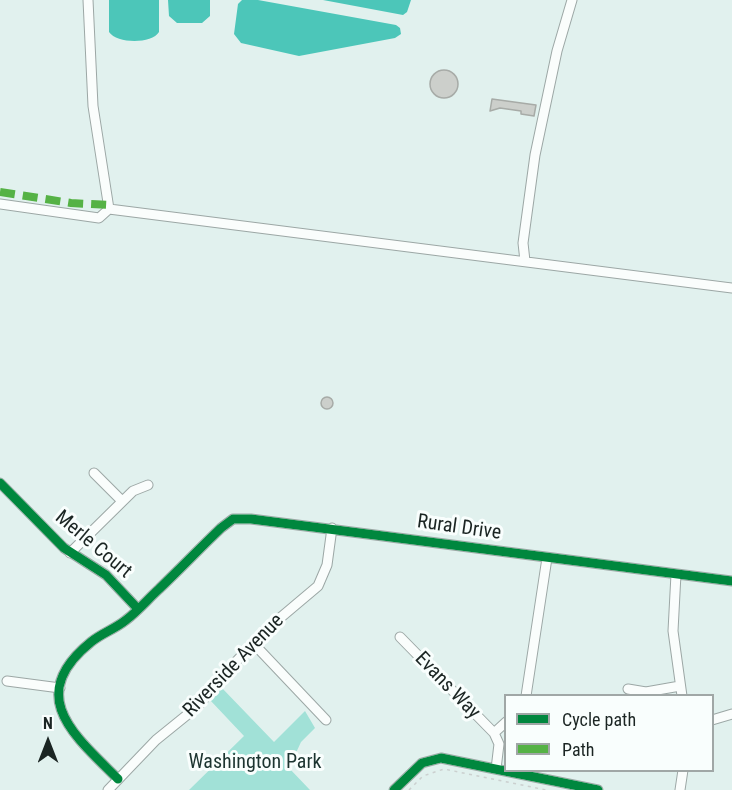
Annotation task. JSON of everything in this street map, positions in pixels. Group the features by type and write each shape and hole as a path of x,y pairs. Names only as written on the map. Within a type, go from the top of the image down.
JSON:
{"street":[{"path":"88,0 93,106 110,209"},
{"path":"525,261 523,243 536,155 557,51 572,0"},
{"path":"0,204 99,218 110,209 732,288"},
{"path":"94,473 122,501"},
{"name":"Merle Court","path":"0,483 70,553 105,575 138,609"},
{"path":"70,553 122,501 135,490 148,485"},
{"name":"Rural Drive","path":"138,609 227,522 237,518 332,528 732,581"},
{"name":"Riverside Avenue","path":"108,790 156,740 198,705 253,643 318,586 327,565 332,528"},
{"path":"526,694 547,558"},
{"path":"628,688 646,693 681,691 673,631 676,574"},
{"path":"118,778 68,726 62,711 60,688 64,673 74,658 91,642 126,621 138,609"},
{"name":"Evans Way","path":"400,637 494,734 499,744 496,770"},
{"path":"253,643 326,720"},
{"path":"7,681 60,688"},
{"path":"714,719 732,714"},
{"path":"494,734 504,724"},
{"path":"394,790 422,763 435,759 504,772"},
{"path":"506,772 598,790"},
{"path":"680,790 683,772"}],"path":[{"path":"409,790 423,776 444,769 546,790"}],"green space":[{"name":"Washington Park","path":"221,687 274,742 305,711 315,728 301,742 289,768 310,790 189,790 244,736 210,700"}],"water":[{"path":"109,0 159,0 159,32 149,39 134,41 113,36 109,32"},
{"path":"168,0 210,0 210,16 202,23 177,23 169,16"},
{"path":"242,0 258,0 396,25 400,28 401,34 395,38 299,56 241,43 234,34 238,4"},
{"path":"323,0 411,0 407,12 403,15"}],"building":[{"path":"444,70 454,74 458,84 454,94 444,98 434,94 430,84 434,74"},
{"path":"492,99 536,105 534,116 521,114 521,111 500,108 490,111"},
{"path":"329,397 332,398 332,408 325,409 322,408 321,401 322,398"}],"marked path":[{"path":"0,192 71,203 109,205"}],"cycle path":[{"path":"0,483 64,548 106,575 138,609"},
{"path":"118,779 86,747 63,715 59,698 61,680 71,662 91,642 122,623 233,519 251,519 732,581"},
{"path":"394,790 422,763 441,758 504,771"},
{"path":"510,772 598,790"}]}
